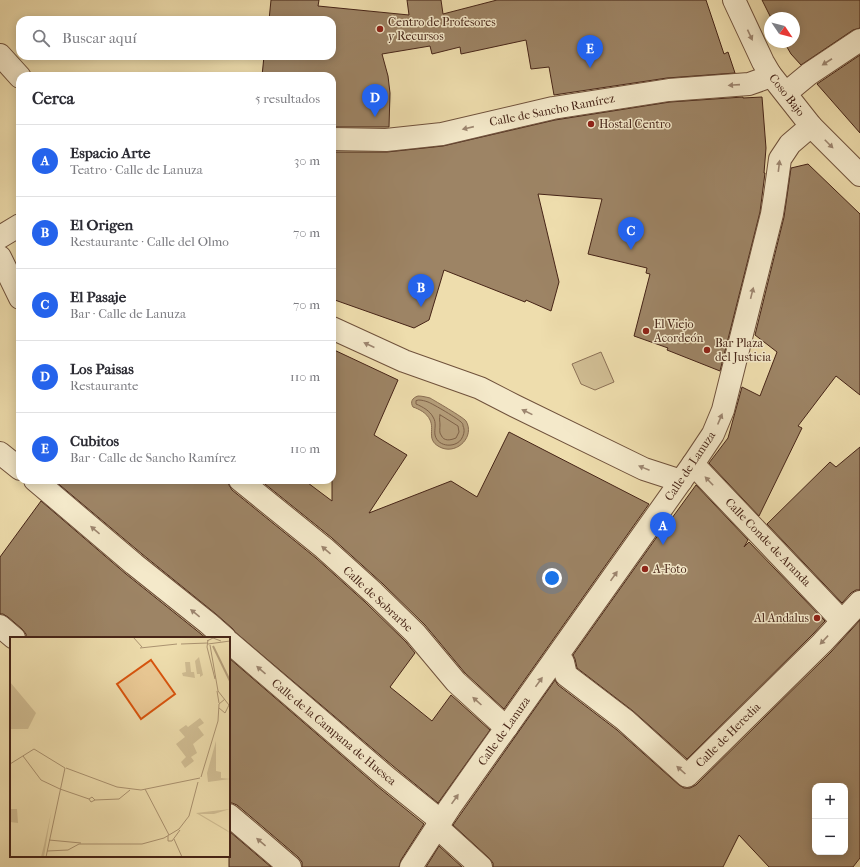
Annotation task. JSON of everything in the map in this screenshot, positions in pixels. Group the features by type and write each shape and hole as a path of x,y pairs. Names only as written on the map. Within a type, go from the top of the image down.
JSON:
{"street":[{"name":"Coso Bajo","path":"734,0 770,74 811,126 860,175"},
{"path":"786,93 809,74 860,40"},
{"path":"0,55 16,73"},
{"name":"Calle de Sancho Ramírez","path":"336,139 386,140 442,134 553,108 663,90 748,84 763,79 770,74"},
{"name":"Calle de Lanuza","path":"411,867 439,824 713,434 723,410 772,214 780,159 790,144 811,126"},
{"path":"0,238 16,228"},
{"path":"0,257 16,290"},
{"path":"336,330 404,361 480,388 644,469 687,473"},
{"path":"0,453 16,466"},
{"name":"Calle Conde de Aranda","path":"687,473 842,621"},
{"path":"40,484 134,564 224,637"},
{"name":"Calle de Sobrarbe","path":"245,484 324,548 374,593 415,633 456,682 507,727"},
{"name":"Calle de Heredia","path":"557,657 563,662 566,675 625,720 687,776 822,643 860,602"},
{"path":"0,626 13,637"},
{"name":"Calle de la Campana de Huesca","path":"230,643 385,776 436,816 439,824 481,867"},
{"path":"230,816 290,867"}],"shaded area":[{"path":"601,352 614,382 595,390 581,384 572,364"}],"water":[{"path":"418,396 430,398 466,421 468,427 467,438 459,446 448,449 442,448 434,442 432,439 429,418 412,405 412,400"}],"building":[{"path":"271,0 319,0 318,6 409,15 407,0 441,0 443,14 497,0 706,0 724,54 728,52 735,73 667,78 554,95 549,67 531,69 526,40 461,54 460,47 432,54 430,46 382,54 388,76 390,93 389,127 336,127 336,72 262,72 264,60 336,60 336,16 269,16"},
{"path":"762,0 860,0 860,28 853,30 801,65 788,48 800,48 800,12 768,12"},
{"path":"860,55 860,133 817,84"},
{"path":"762,97 766,148 765,173 760,212 720,371 667,350 668,348 634,336 650,274 646,273 647,268 588,254 602,199 538,194 559,282 551,311 526,300 525,302 444,270 429,320 414,328 336,300 336,152 387,152 443,146 555,120 670,102"},
{"path":"808,164 860,214 860,395 836,376 798,426 802,428 759,516 709,463 728,438 742,387 760,396 777,352 755,335 784,217 791,168"},
{"path":"336,351 398,380 374,435 407,455 369,513 451,481 477,497 509,432 649,504 504,709 465,673 425,625 383,584 332,538 265,484 309,484 332,501 332,484 336,484"},
{"path":"860,447 860,590 856,590 851,593 842,603 767,524 830,462 836,467"},
{"path":"59,484 229,484 232,490 316,558 365,602 406,642 415,653 390,687 432,721 451,695 490,730 438,803 235,632 216,614"},
{"path":"696,485 748,540 744,547 749,542 825,621 687,759 633,711 577,668 573,655 671,517 672,518"},
{"path":"41,501 126,574 205,637 26,637 26,634 22,629 8,617 0,614 0,557"},
{"path":"860,620 860,858 853,867 769,867 739,835 723,867 493,867 493,863 489,858 453,825 555,680 558,685 617,730 679,785 684,788 690,788 696,785 831,652"},
{"path":"230,659 377,786 424,824 401,860 399,867 302,867 302,862 298,857 237,805 230,803"},
{"path":"230,832 271,867 229,867"},
{"path":"439,846 462,867 426,867"}],"place":[{"name":"Centro de Profesores y Recursos","path":"380,29"},
{"name":"Cubitos","path":"590,68"},
{"name":"Los Paisas","path":"375,117"},
{"name":"Hostal Centro","path":"591,124"},
{"name":"El Pasaje","path":"631,250"},
{"name":"El Origen","path":"421,307"},
{"name":"El Viejo Acordeón","path":"646,331"},
{"name":"Bar Plaza del Justicia","path":"707,350"},
{"name":"Espacio Arte","path":"663,545"},
{"name":"A-Foto","path":"645,569"},
{"name":"Al Andalus","path":"817,618"}]}
